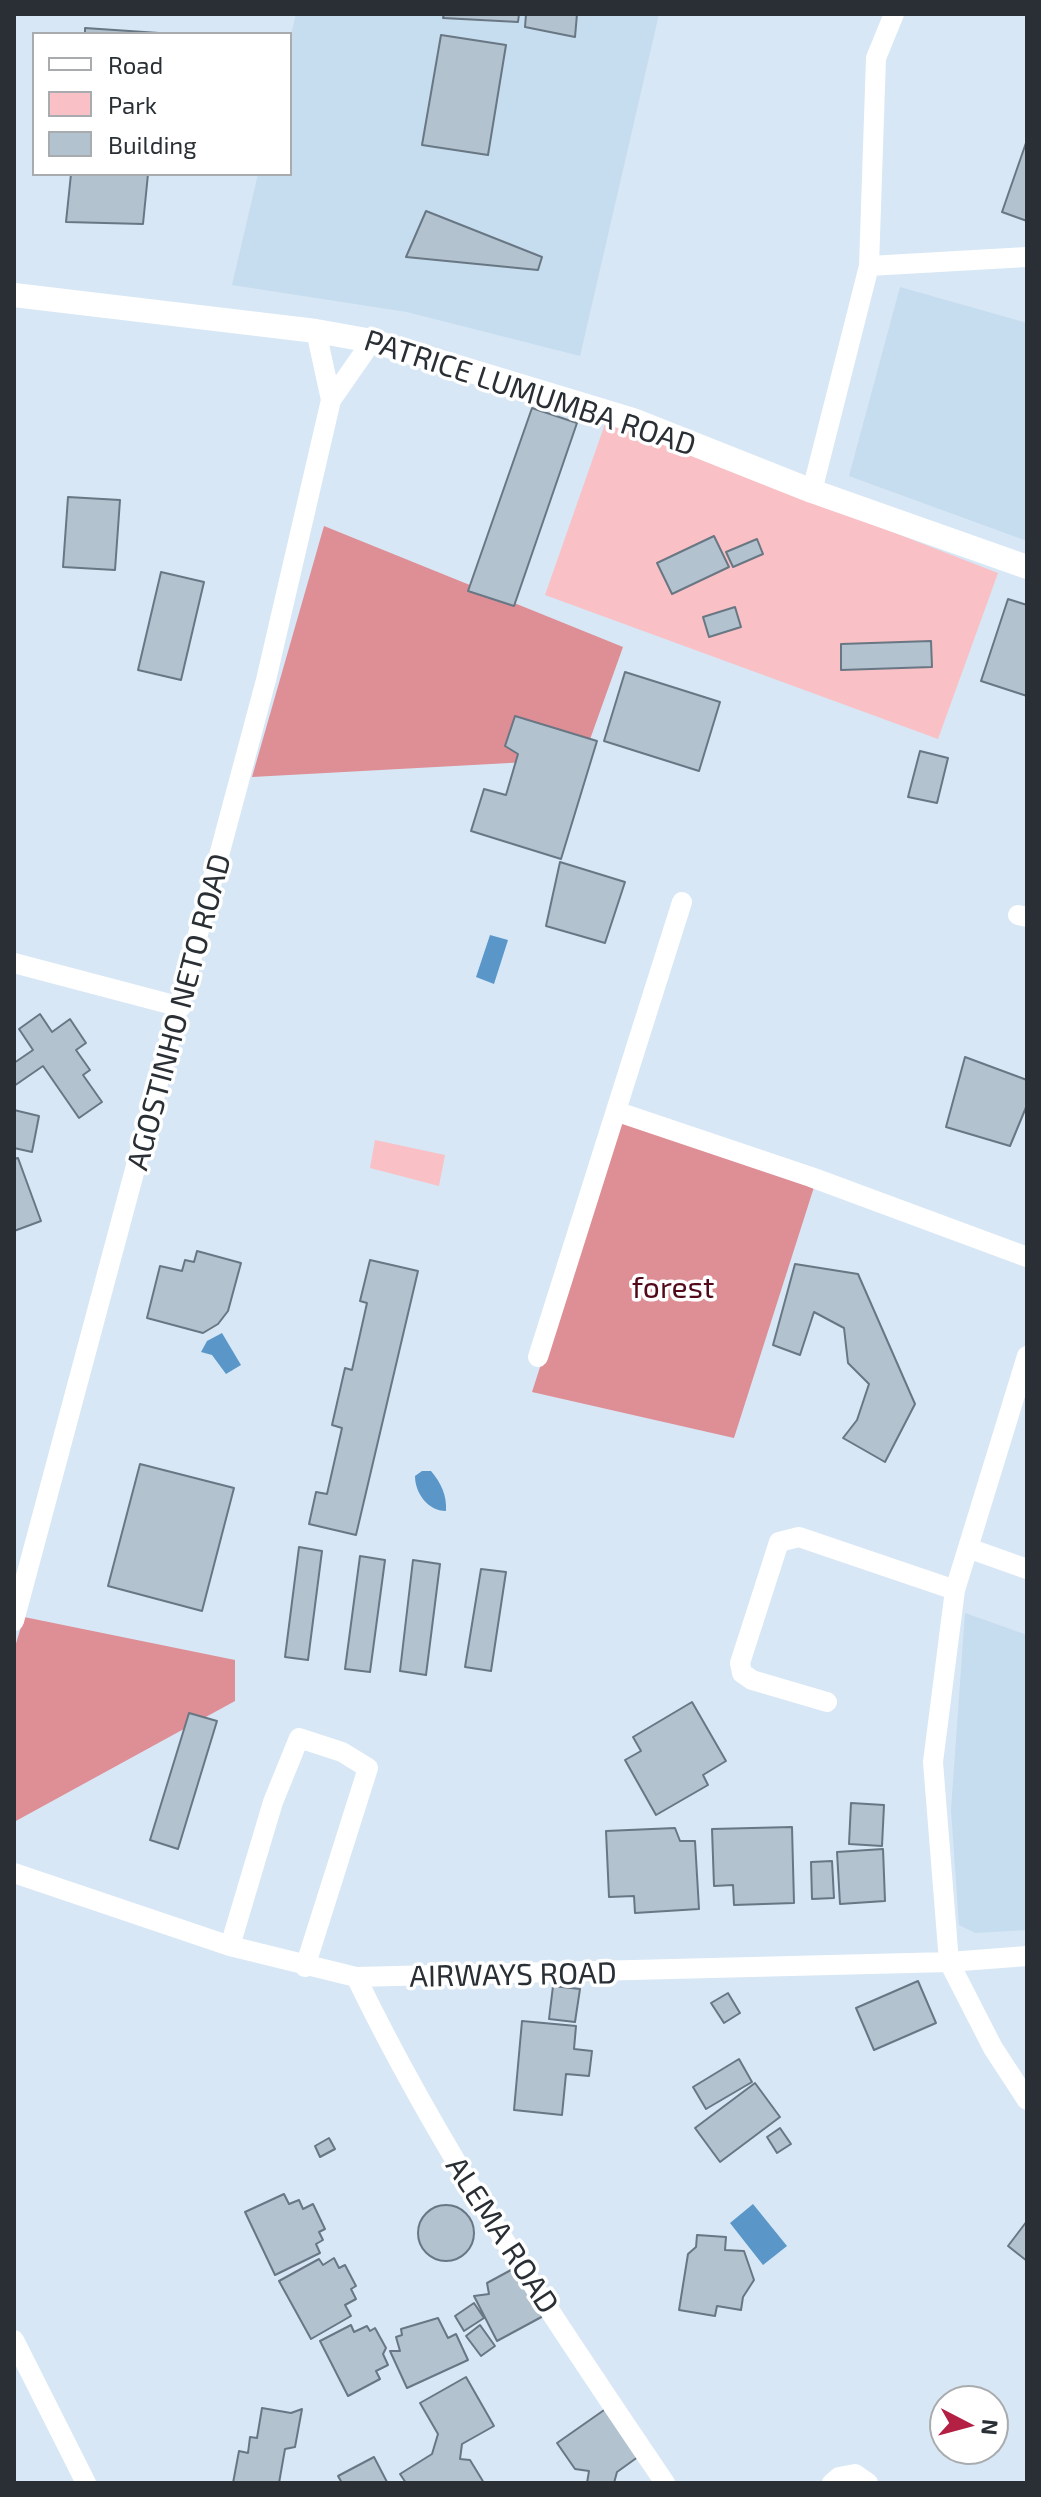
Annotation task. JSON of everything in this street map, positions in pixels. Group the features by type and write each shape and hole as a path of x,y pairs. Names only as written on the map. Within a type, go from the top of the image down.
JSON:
{"street":[{"path":"812,491 869,266 876,58 894,14"},
{"path":"869,266 1027,257"},
{"name":"PATRICE LUMUMBA ROAD","path":"14,295 316,331 372,341 633,420 812,491 1027,567"},
{"name":"AGOSTINHO NETO ROAD","path":"316,331 331,400"},
{"name":"AGOSTINHO NETO ROAD","path":"14,1621 181,1007 266,680 331,400 372,341"},
{"path":"538,1357 682,902"},
{"path":"14,963 181,1007"},
{"path":"618,1112 811,1177 1027,1257"},
{"path":"1027,1356 955,1590 933,1762 949,1962 993,2048 1027,2100"},
{"path":"827,1702 752,1680 742,1673 740,1663 779,1542 799,1537 955,1590"},
{"path":"968,1548 1027,1569"},
{"path":"230,1946 273,1802 299,1738 342,1752 368,1768 305,1967"},
{"name":"AIRWAYS ROAD","path":"14,1873 230,1946 305,1967 356,1977 949,1962 1027,1956"},
{"name":"ALEMA ROAD","path":"356,1977 393,2053 454,2163 665,2483"},
{"path":"14,2340 86,2483"},
{"path":"832,2483 839,2477 855,2474 868,2483"}],"shaded area":[{"path":"296,14 659,14 580,356 407,312 232,285 258,176 292,176 292,32"},
{"path":"900,287 1027,323 1027,541 849,476"},
{"path":"965,1613 1027,1635 1027,1930 975,1933 959,1925 951,1810"}],"green space":[{"path":"606,421 998,573 938,739 545,595"},
{"path":"324,526 623,647 583,759 252,777"},
{"name":"forest","path":"621,1116 815,1184 734,1438 532,1392"},
{"path":"375,1140 445,1155 439,1186 370,1168"},
{"path":"24,1617 235,1660 235,1701 14,1822 14,1650"}],"water":[{"path":"490,935 508,940 494,984 476,977"},
{"path":"222,1333 241,1365 226,1374 212,1355 201,1352 207,1341"},
{"path":"422,1471 431,1471 438,1480 446,1511 434,1508 420,1495 415,1476"},
{"path":"753,2204 787,2246 763,2265 730,2223"}],"building":[{"path":"444,14 519,14 518,22 443,18"},
{"path":"526,14 577,14 575,37 525,27"},
{"path":"85,28 144,32 85,32"},
{"path":"441,35 506,45 488,155 422,145"},
{"path":"1027,140 1027,221 1002,212"},
{"path":"71,176 148,176 143,224 66,222"},
{"path":"426,211 542,257 538,270 406,257"},
{"path":"532,408 577,423 514,606 468,591"},
{"path":"68,497 120,500 115,570 63,567"},
{"path":"714,536 729,567 672,594 657,563"},
{"path":"757,539 763,554 733,567 726,552"},
{"path":"161,572 204,582 181,680 138,670"},
{"path":"1008,599 1027,605 1027,696 981,681"},
{"path":"735,607 741,627 709,637 703,617"},
{"path":"931,641 932,667 841,670 841,644"},
{"path":"625,672 720,702 699,771 604,741"},
{"path":"515,716 597,741 561,859 471,831 484,789 506,795 518,754 505,746"},
{"path":"920,751 948,758 937,803 908,797"},
{"path":"560,862 625,882 605,943 546,926"},
{"path":"40,1014 52,1032 70,1019 86,1043 76,1050 90,1070 83,1075 102,1102 79,1118 43,1066 14,1086 14,1063 33,1050 19,1029"},
{"path":"965,1057 1027,1080 1027,1105 1010,1146 946,1127"},
{"path":"14,1110 39,1116 32,1152 14,1148"},
{"path":"18,1158 41,1221 14,1231 14,1159"},
{"path":"197,1251 241,1263 228,1311 218,1324 203,1333 147,1318 160,1266 182,1271 185,1260 194,1262"},
{"path":"370,1260 418,1271 356,1535 309,1524 316,1492 327,1494 342,1428 332,1425 345,1368 352,1370 367,1303 360,1301"},
{"path":"795,1264 858,1274 915,1404 885,1462 843,1438 857,1420 869,1384 848,1363 844,1328 814,1312 800,1355 773,1345"},
{"path":"140,1464 234,1488 202,1611 108,1586"},
{"path":"299,1547 322,1551 308,1660 285,1657"},
{"path":"360,1556 385,1560 370,1672 345,1669"},
{"path":"413,1560 440,1564 426,1675 400,1671"},
{"path":"481,1569 506,1572 491,1671 465,1667"},
{"path":"692,1702 726,1761 703,1775 708,1785 656,1815 625,1760 641,1751 633,1737"},
{"path":"189,1713 217,1721 178,1849 150,1840"},
{"path":"851,1803 884,1805 882,1846 849,1844"},
{"path":"792,1827 794,1903 734,1905 733,1885 714,1886 712,1829"},
{"path":"675,1828 680,1841 695,1841 699,1909 635,1913 634,1896 609,1897 606,1831"},
{"path":"883,1849 885,1901 840,1904 837,1852"},
{"path":"832,1861 834,1898 812,1899 811,1862"},
{"path":"918,1981 936,2023 874,2050 856,2008"},
{"path":"553,1986 580,1989 575,2022 549,2019"},
{"path":"728,1993 740,2013 724,2023 711,2003"},
{"path":"522,2021 576,2026 574,2049 592,2051 589,2076 566,2074 562,2115 514,2110"},
{"path":"739,2059 752,2082 706,2109 693,2087"},
{"path":"755,2083 780,2117 720,2162 695,2128"},
{"path":"780,2128 791,2144 777,2153 767,2137"},
{"path":"329,2138 335,2149 320,2157 315,2146"},
{"path":"284,2194 289,2204 299,2200 303,2209 313,2204 325,2229 319,2232 323,2240 316,2244 320,2253 275,2275 245,2212"},
{"path":"446,2205 466,2213 474,2233 466,2253 446,2261 426,2253 418,2233 426,2213"},
{"path":"1027,2221 1027,2261 1008,2246"},
{"path":"697,2235 726,2237 725,2250 744,2251 754,2280 743,2297 741,2310 717,2306 715,2316 679,2310 688,2254 696,2247"},
{"path":"334,2258 339,2268 345,2265 356,2286 351,2289 356,2299 345,2305 351,2316 311,2339 279,2281 319,2259 323,2265"},
{"path":"511,2270 516,2279 526,2274 547,2314 497,2341 474,2296 489,2294 487,2283"},
{"path":"474,2303 484,2318 464,2331 455,2316"},
{"path":"438,2318 448,2338 456,2334 468,2360 407,2388 390,2351 400,2351 396,2337 402,2335 401,2329"},
{"path":"351,2325 354,2332 367,2326 370,2331 375,2328 386,2348 383,2354 388,2365 376,2371 380,2379 348,2396 320,2341"},
{"path":"480,2325 495,2346 481,2356 466,2336"},
{"path":"466,2377 494,2426 462,2444 460,2459 470,2460 484,2483 406,2483 400,2474 432,2454 438,2434 420,2403"},
{"path":"617,2401 649,2449 617,2472 614,2483 587,2483 589,2471 575,2469 557,2443"},
{"path":"262,2408 291,2413 302,2409 295,2447 285,2449 279,2483 233,2483 239,2451 248,2453 250,2437 257,2438"},
{"path":"374,2457 387,2482 342,2483 338,2476"}]}
